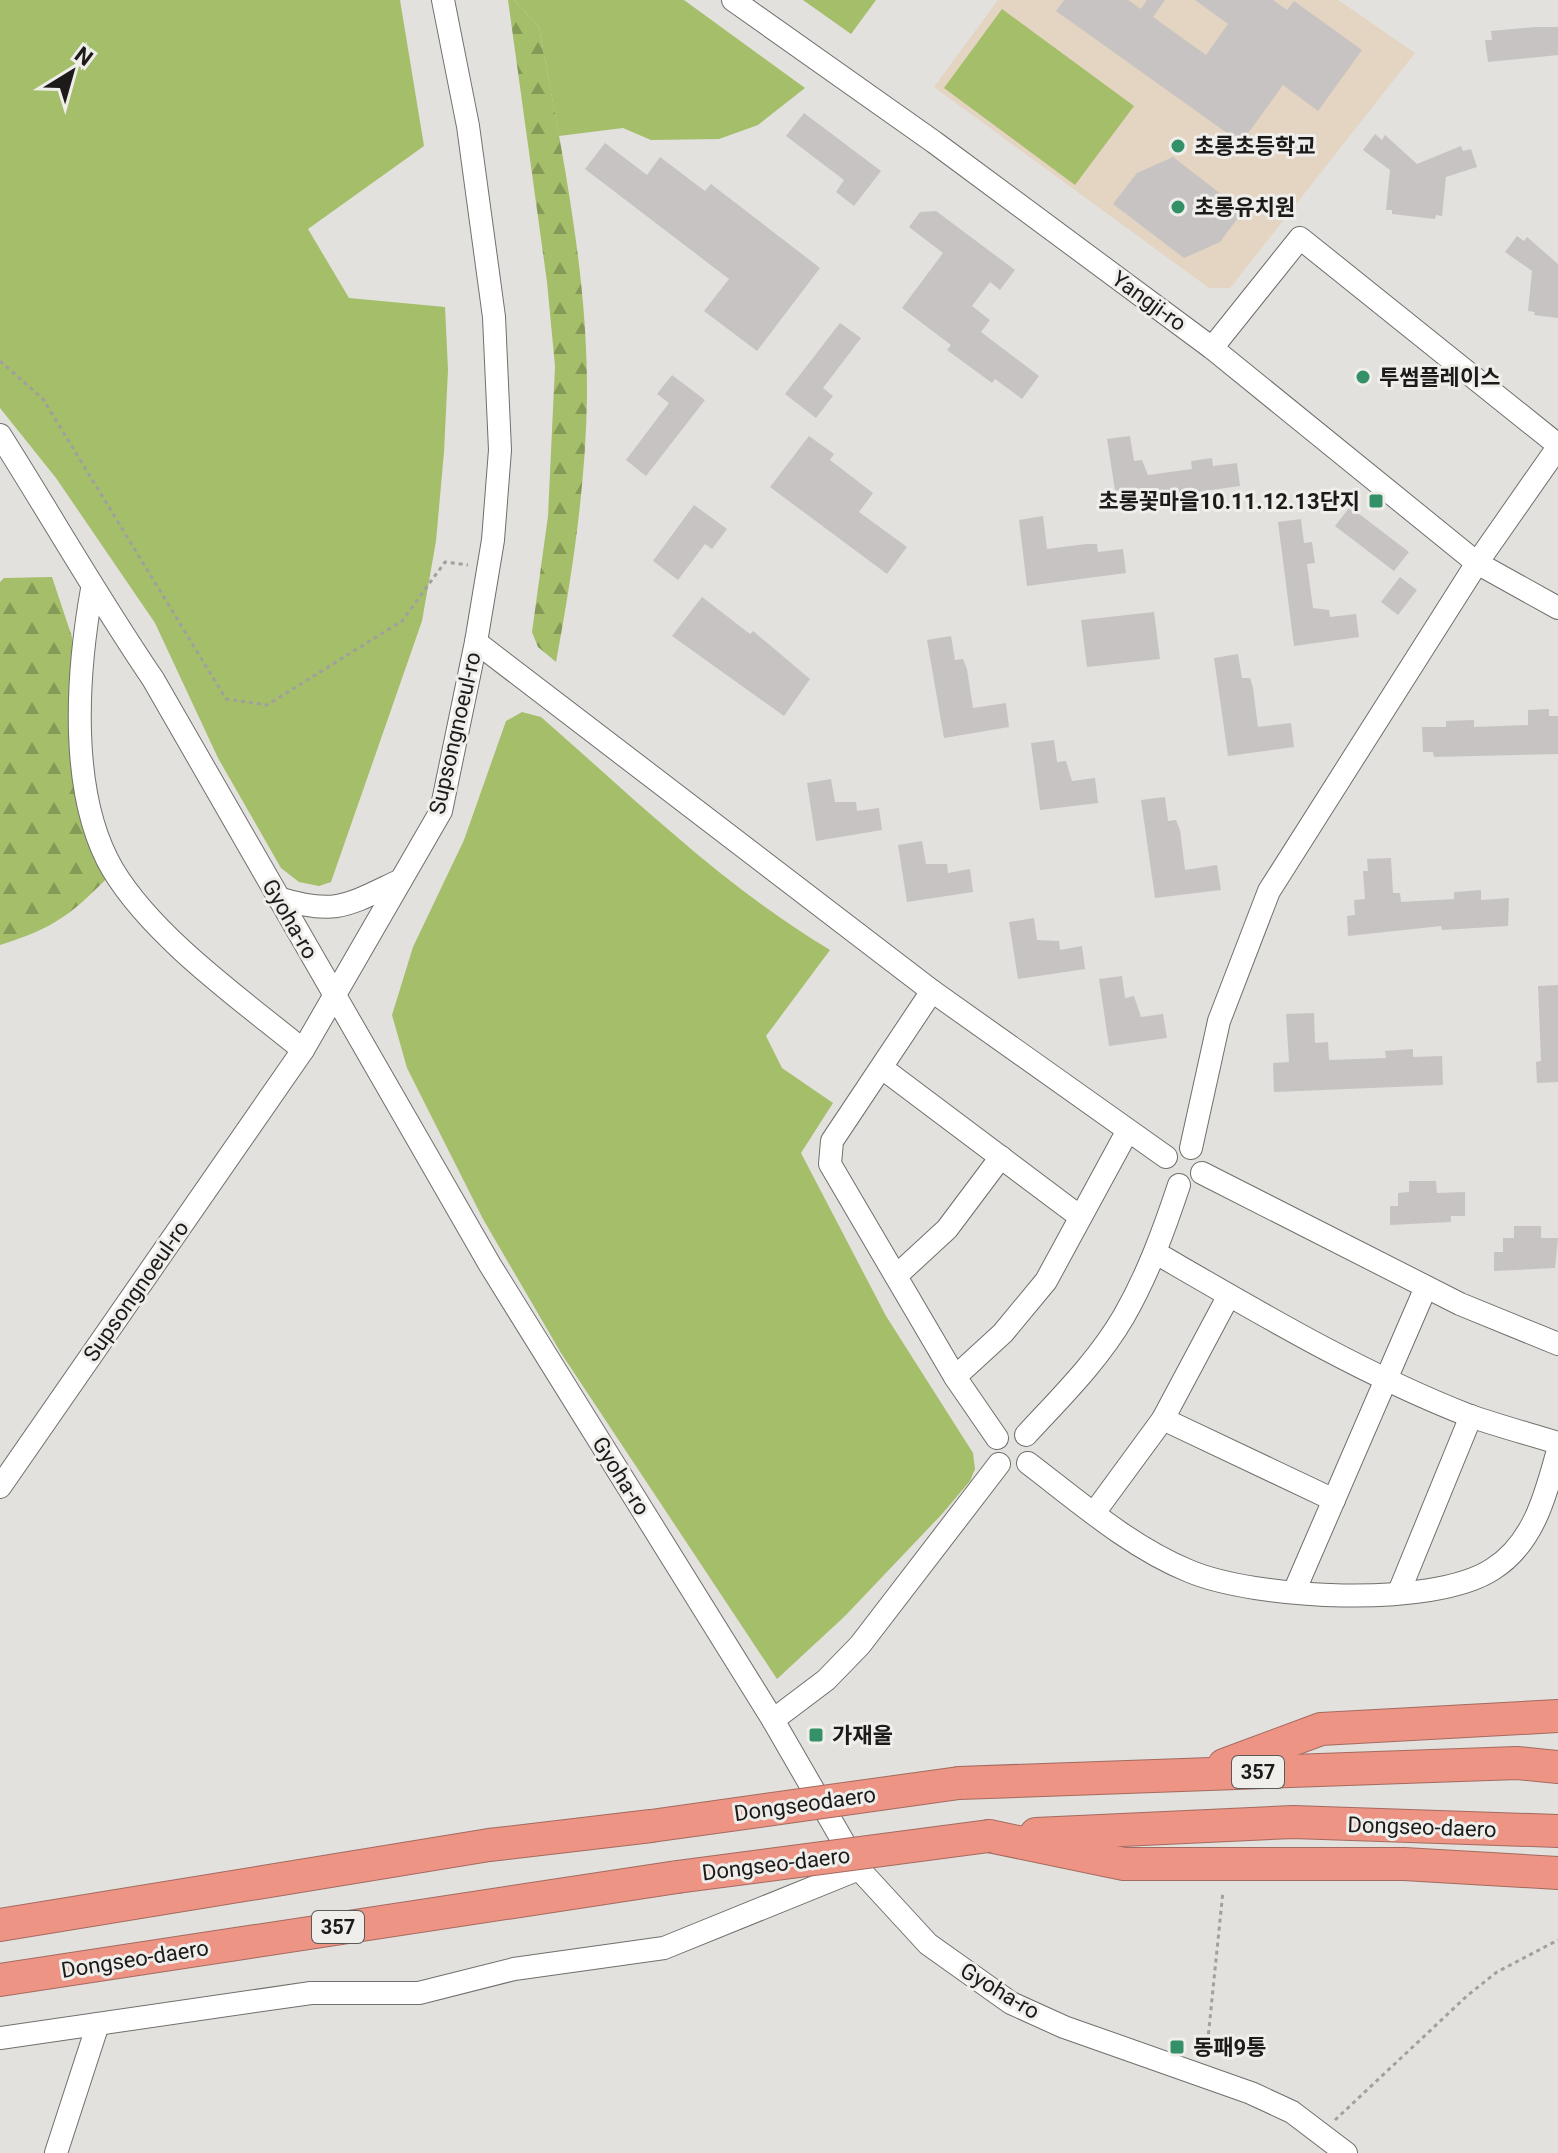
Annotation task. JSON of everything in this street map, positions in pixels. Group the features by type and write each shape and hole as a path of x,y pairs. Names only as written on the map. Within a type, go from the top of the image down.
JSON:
{"highway":[{"path":"1197,1775 1321,1729 1558,1716"},
{"name":"357","path":"1197,1775 1517,1763 1558,1767"},
{"name":"Dongseodaero","path":"0,1925 489,1845 959,1783 1197,1775"},
{"name":"Dongseo-daero","path":"0,1980 677,1877 989,1836 1293,1822 1558,1831"},
{"path":"989,1836 1124,1864 1404,1864 1554,1873"}],"street":[{"name":"Supsongnoeul-ro","path":"0,1487 303,1050 441,811 476,642 488,567 500,450 494,317 468,126 443,0"},
{"name":"Yangji-ro","path":"733,0 934,142 1212,348 1477,563 1558,608"},
{"path":"1191,1148 1219,1021 1269,891 1477,563 1558,446 1300,238 1212,348"},
{"name":"Gyoha-ro","path":"0,435 71,546 92,589 153,679 490,1265 773,1720 859,1869 928,1944 1011,2003 1064,2027 1251,2093 1292,2112 1346,2153"},
{"path":"92,589 81,650 81,727 88,806 100,841 114,871 174,944 303,1050"},
{"path":"476,642 932,991 1166,1157"},
{"path":"278,898 309,908 344,907 401,880"},
{"path":"932,991 832,1141 830,1164 955,1377 997,1438"},
{"path":"882,1068 1079,1216"},
{"path":"955,1377 1003,1333 1046,1281 1127,1132"},
{"path":"1175,1148 1191,1148 1203,1160 1202,1173 1193,1183 1179,1185 1166,1175 1166,1157 1175,1148"},
{"path":"896,1276 947,1229 1001,1157"},
{"path":"1202,1173 1426,1287 1558,1344"},
{"path":"1026,1435 1099,1352 1123,1318 1156,1253 1179,1185"},
{"path":"1156,1253 1228,1297 1386,1378 1471,1416 1558,1443"},
{"path":"1294,1592 1426,1287"},
{"path":"1094,1513 1163,1419 1228,1297"},
{"path":"1399,1592 1471,1416"},
{"path":"1163,1419 1334,1500"},
{"path":"1011,1430 1026,1435 1033,1451 1028,1463 1016,1470 999,1464 993,1453 997,1438 1011,1430"},
{"path":"1028,1463 1149,1550 1189,1571 1228,1584 1294,1592 1399,1592 1433,1591 1466,1584 1495,1568 1518,1547 1534,1523 1558,1450"},
{"path":"773,1720 826,1680 860,1645 999,1464"},
{"path":"0,2038 311,1993 419,1993 514,1969 664,1948 859,1869"},
{"path":"56,2153 98,2024"}],"path":[{"path":"0,361 43,399 226,699 267,705 402,621 445,562 488,567"},
{"path":"1204,2078 1224,1879"},
{"path":"1321,2133 1468,1995 1497,1972 1558,1940"}],"shaded area":[{"name":"초롱초등학교","path":"998,0 1338,0 1415,53 1230,288 1209,288 934,87"}],"green space":[{"path":"0,0 400,0 424,146 308,229 349,298 445,307 448,370 444,452 436,541 422,621 331,882 319,886 299,882 281,868 218,758 155,623 56,478 0,408"},
{"path":"508,0 514,0 539,27 572,210 583,303 587,396 584,463 573,563 556,662 538,647 532,632 548,516 555,366 547,282"},
{"path":"514,0 684,0 805,88 758,125 719,139 651,140 623,128 559,136 539,27"},
{"path":"803,0 876,0 851,34"},
{"path":"1002,9 1134,106 1075,185 944,88"},
{"path":"52,577 72,637 80,736 114,871 63,917 36,932 0,945 0,582 4,578"},
{"path":"522,712 541,717 716,870 830,950 766,1036 782,1068 833,1103 801,1153 886,1316 973,1453 975,1469 970,1481 942,1514 845,1616 777,1679 561,1353 483,1219 407,1068 392,1015 413,947 464,840 506,721"}],"building":[{"path":"1064,0 1128,0 1141,9 1147,0 1165,0 1153,17 1206,55 1228,24 1195,0 1273,0 1287,10 1294,1 1362,50 1318,111 1283,85 1241,143 1056,11"},
{"path":"1558,27 1558,55 1488,62 1485,40 1492,40 1491,31"},
{"path":"804,113 881,171 854,206 836,192 844,180 786,136"},
{"path":"1375,134 1382,140 1385,135 1417,164 1461,146 1463,151 1471,149 1477,167 1446,177 1442,216 1436,215 1435,219 1392,214 1392,210 1386,210 1390,170 1363,150"},
{"path":"605,143 647,175 660,157 705,191 711,184 820,268 757,351 704,311 729,279 585,169"},
{"name":"초롱유치원","path":"1173,157 1243,211 1220,242 1184,258 1113,204 1137,173"},
{"path":"936,211 1015,270 1000,290 990,282 972,306 990,320 981,332 1039,376 1022,399 995,379 992,383 947,350 951,345 902,308 943,253 909,227 920,212"},
{"path":"1517,236 1524,241 1527,237 1558,264 1558,318 1534,315 1535,312 1528,311 1532,271 1505,252"},
{"path":"840,323 861,338 823,388 833,396 816,418 785,394"},
{"path":"672,375 705,400 646,476 626,460 669,403 657,394"},
{"path":"809,436 834,454 830,460 873,493 859,512 907,547 887,574 770,487"},
{"path":"1130,436 1134,461 1142,460 1148,475 1192,469 1191,461 1212,458 1213,466 1237,463 1240,486 1117,503 1107,439"},
{"path":"694,505 727,529 712,549 705,544 678,580 653,561"},
{"path":"1350,507 1409,552 1394,571 1335,526"},
{"path":"1043,516 1047,549 1097,544 1098,552 1123,549 1126,573 1027,586 1019,520"},
{"path":"1301,519 1304,543 1312,542 1315,563 1307,564 1313,608 1329,610 1330,617 1356,614 1359,637 1294,646 1278,522"},
{"path":"1400,577 1417,590 1398,615 1381,602"},
{"path":"702,597 750,634 753,631 810,679 784,716 672,636"},
{"path":"1154,612 1160,659 1087,667 1081,620"},
{"path":"951,636 955,660 963,659 967,669 973,708 1006,703 1009,727 944,738 927,640"},
{"path":"1238,654 1242,678 1250,678 1253,688 1258,727 1291,723 1294,747 1228,756 1214,658"},
{"path":"1549,709 1549,716 1558,716 1558,754 1434,757 1433,752 1423,752 1422,727 1446,727 1446,721 1474,720 1474,727 1528,725 1528,710"},
{"path":"1054,740 1057,762 1066,761 1072,781 1095,778 1098,803 1040,810 1031,743"},
{"path":"831,779 835,802 856,802 857,811 879,808 882,830 816,841 807,783"},
{"path":"1165,797 1168,821 1176,820 1180,830 1185,870 1217,865 1221,890 1155,898 1141,800"},
{"path":"922,841 926,864 947,864 948,873 970,869 973,892 907,902 898,845"},
{"path":"1391,858 1393,893 1400,893 1401,902 1454,899 1454,892 1481,890 1481,900 1509,898 1508,926 1442,930 1441,926 1348,936 1347,916 1355,915 1354,900 1365,899 1363,871 1368,871 1367,859"},
{"path":"1034,918 1037,940 1059,941 1060,950 1082,946 1085,969 1018,979 1009,922"},
{"path":"1122,976 1125,998 1134,996 1141,1017 1163,1014 1167,1038 1109,1046 1099,979"},
{"path":"1558,985 1558,1082 1537,1083 1536,1062 1541,1061 1538,986"},
{"path":"1314,1013 1315,1043 1328,1042 1329,1060 1386,1058 1385,1051 1413,1049 1413,1057 1442,1056 1443,1085 1274,1092 1273,1063 1289,1062 1286,1014"},
{"path":"1409,1181 1436,1181 1437,1193 1465,1192 1465,1216 1451,1216 1451,1222 1390,1225 1390,1206 1398,1206 1398,1193 1409,1192"},
{"path":"1514,1226 1541,1226 1541,1238 1558,1238 1555,1268 1494,1271 1494,1252 1503,1252 1503,1238 1514,1238"}],"place":[{"name":"초롱초등학교","path":"1178,146"},
{"name":"초롱유치원","path":"1178,207"},
{"name":"투썸플레이스","path":"1363,377"},
{"name":"초롱꽃마을10.11.12.13단지","path":"1376,501"},
{"name":"가재울","path":"816,1735"},
{"name":"동패9통","path":"1177,2047"}]}
